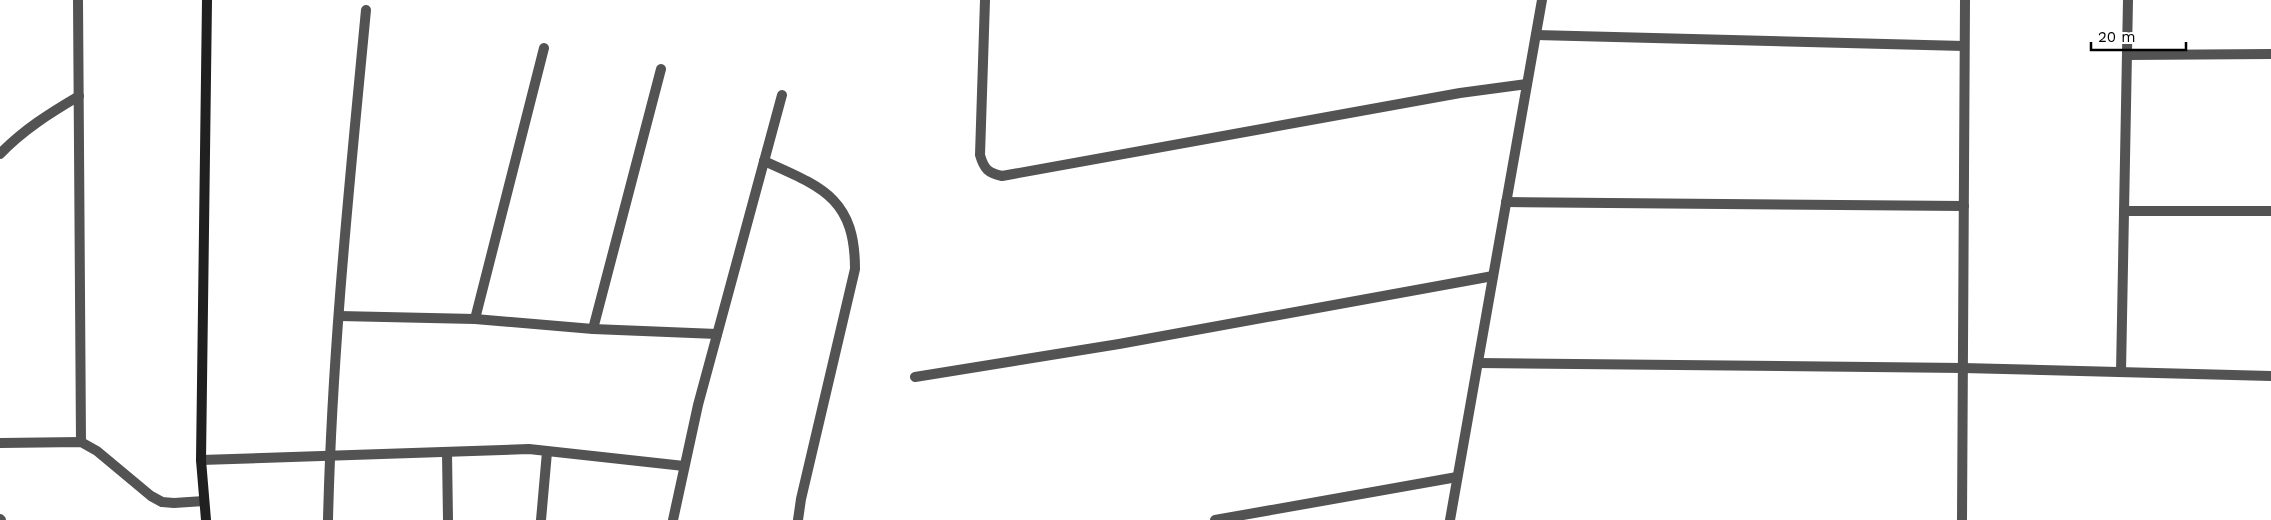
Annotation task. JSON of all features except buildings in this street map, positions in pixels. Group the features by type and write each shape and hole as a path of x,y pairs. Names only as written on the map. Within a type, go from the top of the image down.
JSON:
{"main road":[{"path":"206,520 201,460 207,0"}],"street":[{"path":"78,0 81,442"},
{"path":"985,0 980,155 983,166 989,173 1002,176 1460,93 1527,84"},
{"path":"1450,520 1542,0"},
{"path":"1962,520 1965,0"},
{"path":"2121,372 2128,0"},
{"path":"328,520 329,456 346,222 366,10"},
{"path":"1536,35 1964,46"},
{"path":"475,319 544,48"},
{"path":"2127,55 2271,54"},
{"path":"593,329 660,69"},
{"path":"673,520 698,405 782,95"},
{"path":"0,154 39,120 79,96"},
{"path":"764,161 814,183 834,199 849,223 855,245 856,269 801,499 798,520"},
{"path":"1506,202 1964,206"},
{"path":"2124,211 2271,211"},
{"path":"915,377 1119,344 1493,276"},
{"path":"339,316 475,319 593,329 717,334"},
{"path":"1478,363 1963,368 2271,376"},
{"path":"0,444 81,442 97,451 162,502 204,501"},
{"path":"201,460 530,449 684,466"},
{"path":"541,520 547,452"},
{"path":"447,453 448,520"},
{"path":"1215,520 1457,477"}]}
